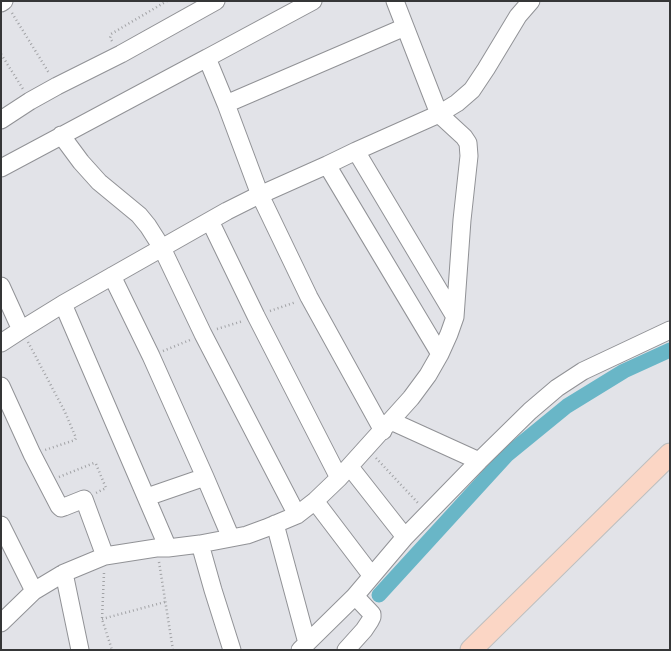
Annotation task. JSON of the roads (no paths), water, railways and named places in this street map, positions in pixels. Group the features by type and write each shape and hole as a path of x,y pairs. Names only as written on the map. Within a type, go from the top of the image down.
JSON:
{"main road":[{"path":"471,650 670,454"}],"street":[{"path":"1,120 57,86 121,54 216,1"},
{"path":"1,168 313,1"},
{"path":"1,623 34,591 64,573 105,556 200,544 247,535 297,515 315,501 367,448 411,398 428,375 440,354 455,317 462,220 469,156 468,143 464,137 439,114 395,1"},
{"path":"1,343 63,304 227,211 439,114 457,103 472,90 518,16 531,1"},
{"path":"226,104 405,27"},
{"path":"207,58 260,195 309,297 387,426 479,461"},
{"path":"61,135 81,162 99,182 139,215 162,248 203,334 297,515"},
{"path":"356,151 455,317"},
{"path":"327,165 440,354"},
{"path":"210,221 256,316 344,472 405,537"},
{"path":"112,276 151,356 231,538"},
{"path":"1,286 21,330"},
{"path":"63,304 147,497 162,548"},
{"path":"304,647 356,596 427,513 530,410 557,388 583,371 670,330"},
{"path":"1,386 32,454 59,507 64,507 84,499 105,556"},
{"path":"147,497 205,477"},
{"path":"315,501 372,576"},
{"path":"275,524 304,647"},
{"path":"1,525 34,591"},
{"path":"200,544 232,650"},
{"path":"64,573 80,650"},
{"path":"346,650 364,630 372,616 372,614 356,596"}],"waterway":[{"path":"379,595 507,455 567,406 624,371 670,350"}]}
